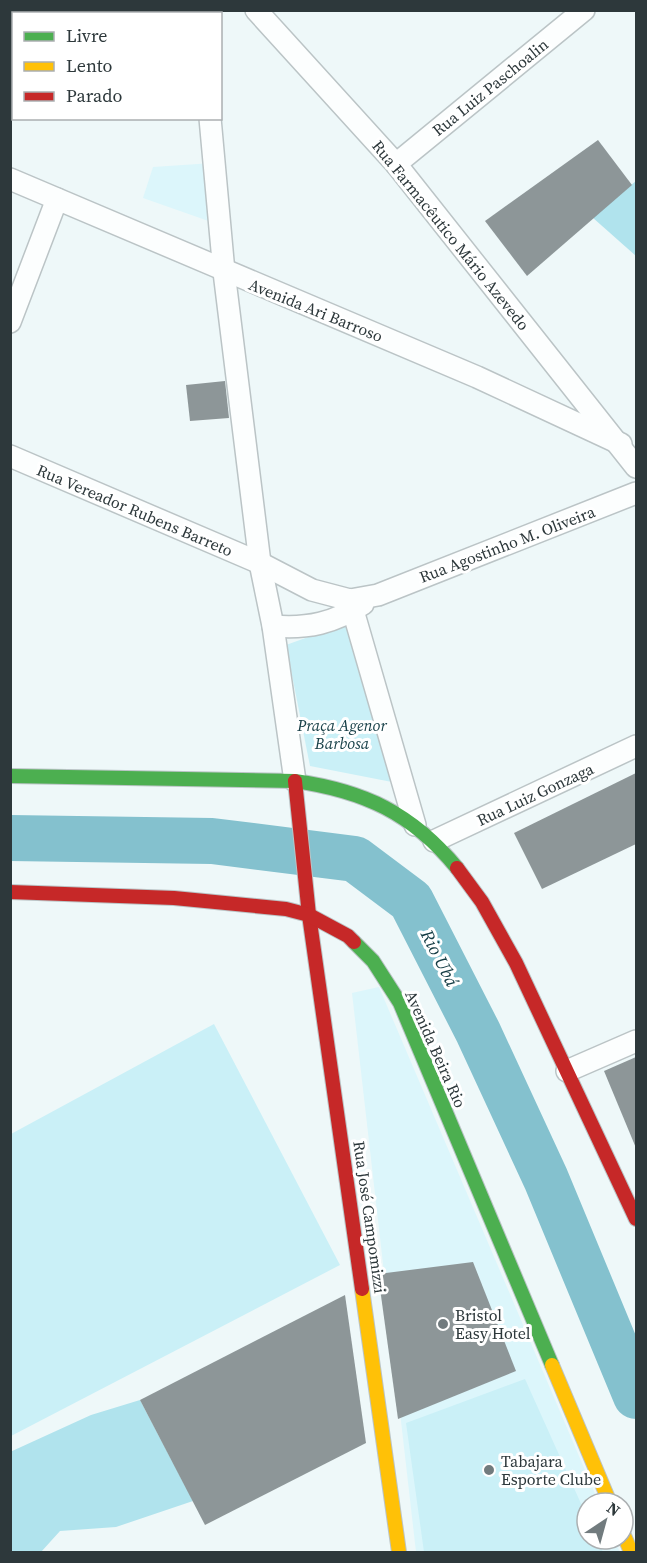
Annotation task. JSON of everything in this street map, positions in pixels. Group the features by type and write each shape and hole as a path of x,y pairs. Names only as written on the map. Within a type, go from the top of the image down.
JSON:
{"main road":[{"path":"10,776 295,781 337,788 380,806 416,825 434,841 477,896 520,970 636,1218"},
{"name":"Rua José Campomizzi","path":"295,781 309,915 399,1552"},
{"name":"Avenida Beira Rio","path":"16,897 174,898 286,909 309,915 348,936 373,961 400,1002 605,1491"}],"street":[{"name":"Rua Farmacêutico Mário Azevedo","path":"256,10 396,164 621,444 636,467"},
{"name":"Rua Luiz Paschoalin","path":"396,164 584,10"},
{"path":"210,120 224,272 260,563 273,626 295,781"},
{"name":"Avenida Ari Barroso","path":"10,179 224,272 455,368 621,444"},
{"path":"10,322 57,199"},
{"name":"Rua Vereador Rubens Barreto","path":"10,456 260,563 312,590 351,606"},
{"name":"Rua Agostinho M. Oliveira","path":"273,626 315,627 351,606 636,494"},
{"path":"351,606 416,825"},
{"name":"Rua Luiz Gonzaga","path":"434,841 636,746"},
{"path":"567,1071 636,1041"}],"shaded area":[{"path":"213,163 217,224 143,198 153,167"},
{"path":"636,181 636,256 592,217"},
{"path":"379,987 594,1491 575,1491 575,1551 620,1552 416,1552 352,993"},
{"path":"140,1400 193,1501 116,1527 60,1531 41,1552 11,1552 10,1452 91,1415"}],"green space":[{"name":"Praça Agenor Barbosa","path":"347,623 397,783 310,766 286,645"},
{"path":"214,1024 340,1265 11,1436 11,1134"},
{"name":"Tabajara Esporte Clube","path":"525,1379 575,1491 575,1551 603,1552 424,1552 406,1423"}],"building":[{"path":"598,140 632,185 527,276 485,221"},
{"path":"225,381 229,418 190,421 186,385"},
{"path":"636,773 636,844 542,889 514,833"},
{"path":"636,1057 636,1148 604,1071"},
{"name":"Bristol Easy Hotel","path":"473,1262 516,1371 398,1419 378,1274"},
{"path":"345,1295 366,1443 205,1525 140,1400"}],"waterway":[{"name":"Rio Ubá","path":"10,838 212,841 355,859 411,901 478,1032 546,1179 636,1396"}],"traffic: fast":[{"path":"10,776 295,781 320,785 365,798 404,819 440,849 457,868"},
{"path":"354,942 373,961 400,1003 552,1365"}],"traffic: slow":[{"path":"362,1289 399,1552"},
{"path":"552,1365 605,1491"}],"traffic: jam":[{"path":"295,781 309,915 362,1289"},
{"path":"457,868 482,902 516,963 636,1219"},
{"path":"10,892 174,898 286,909 309,915 348,936 354,942"}],"place":[{"name":"Bristol Easy Hotel","path":"443,1324"},
{"name":"Tabajara Esporte Clube","path":"489,1470"}]}
